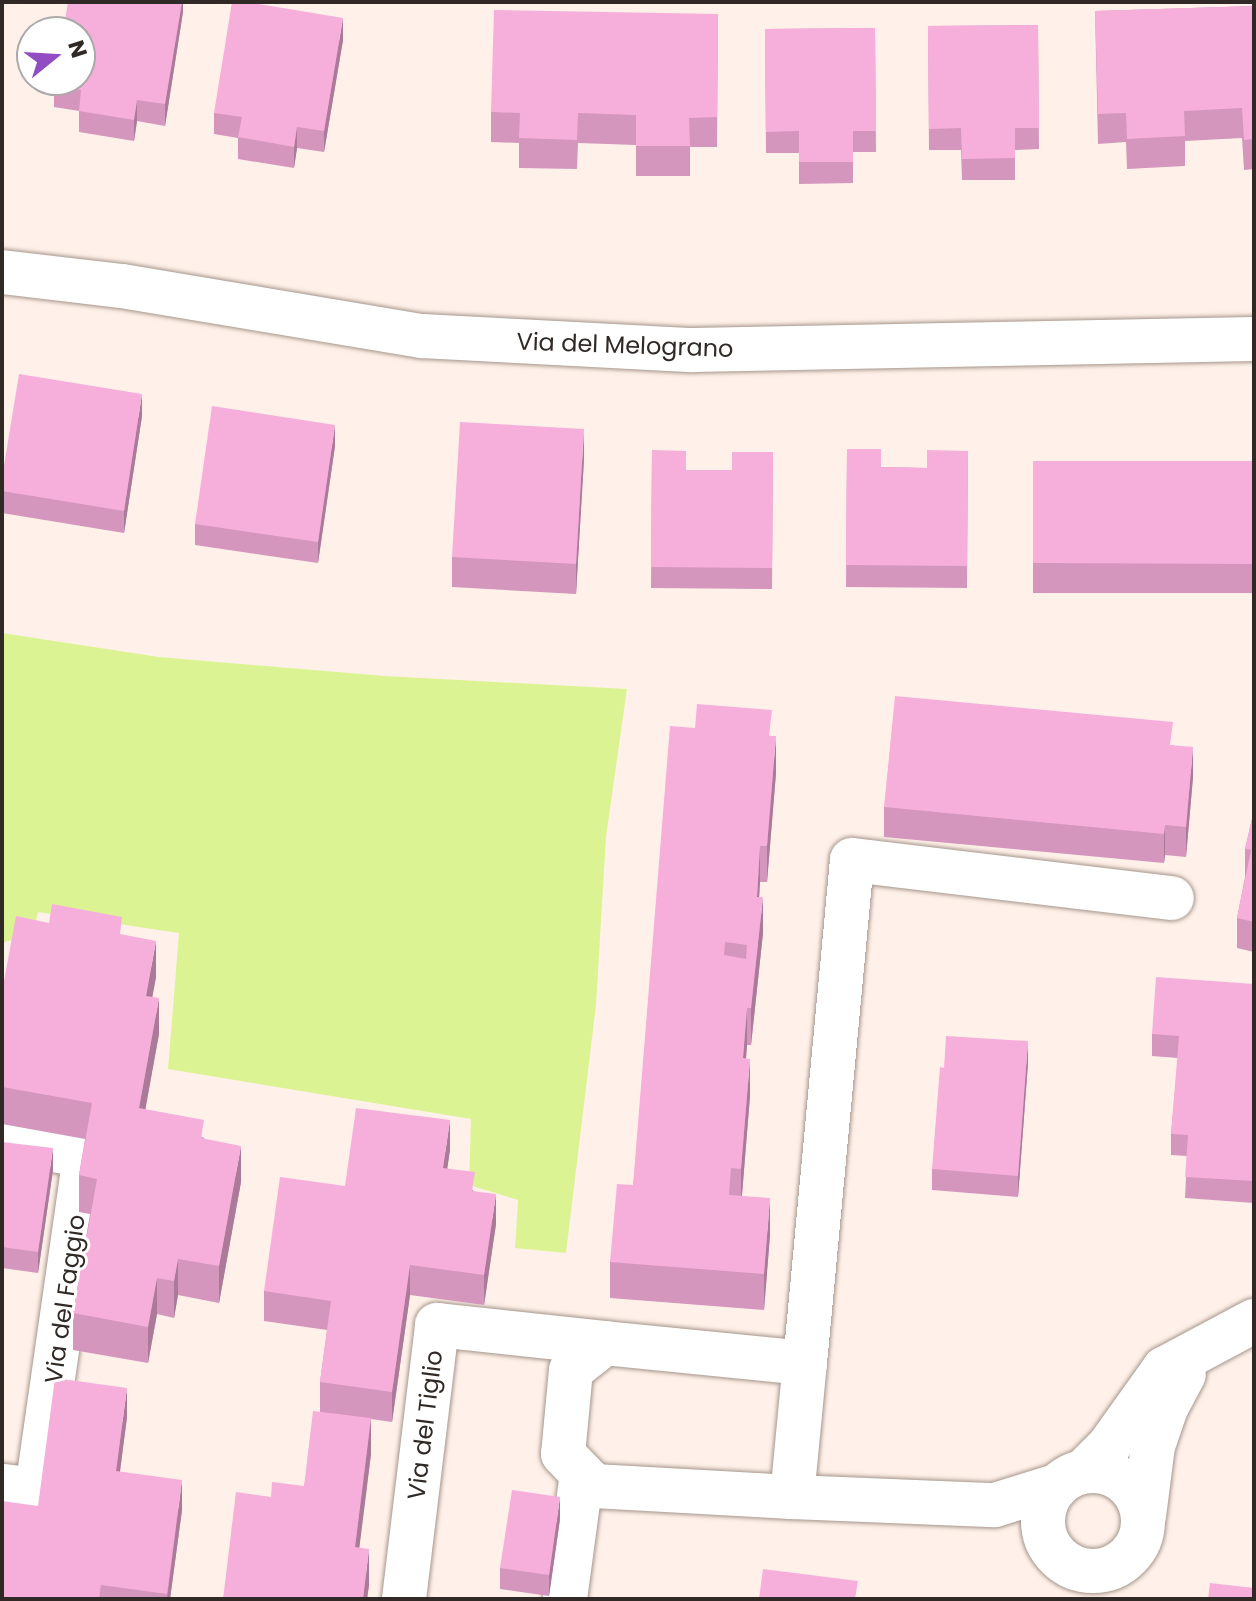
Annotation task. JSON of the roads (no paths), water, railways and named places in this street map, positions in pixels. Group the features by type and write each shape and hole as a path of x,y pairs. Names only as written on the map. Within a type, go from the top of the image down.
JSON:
{"street":[{"name":"Via del Melograno","path":"2,272 122,286 422,336 693,350 1254,339"},
{"path":"792,1497 852,860 1172,898"},
{"name":"Via del Faggio","path":"2,1140 85,1156 37,1490 2,1486"},
{"path":"1061,1572 1043,1527 1044,1508 1070,1479 1109,1446 1164,1369 1254,1321"},
{"name":"Via del Tiglio","path":"404,1599 437,1325 805,1363"},
{"path":"605,1343 571,1370 563,1454 594,1486 971,1505 1024,1499 1070,1479 1108,1472 1125,1481 1139,1499 1137,1536 1104,1570 1061,1572"},
{"path":"1093,1599 1137,1536 1153,1446 1189,1357"},
{"path":"565,1599 582,1474"},
{"path":"971,1505 1003,1516 1061,1572"}]}
